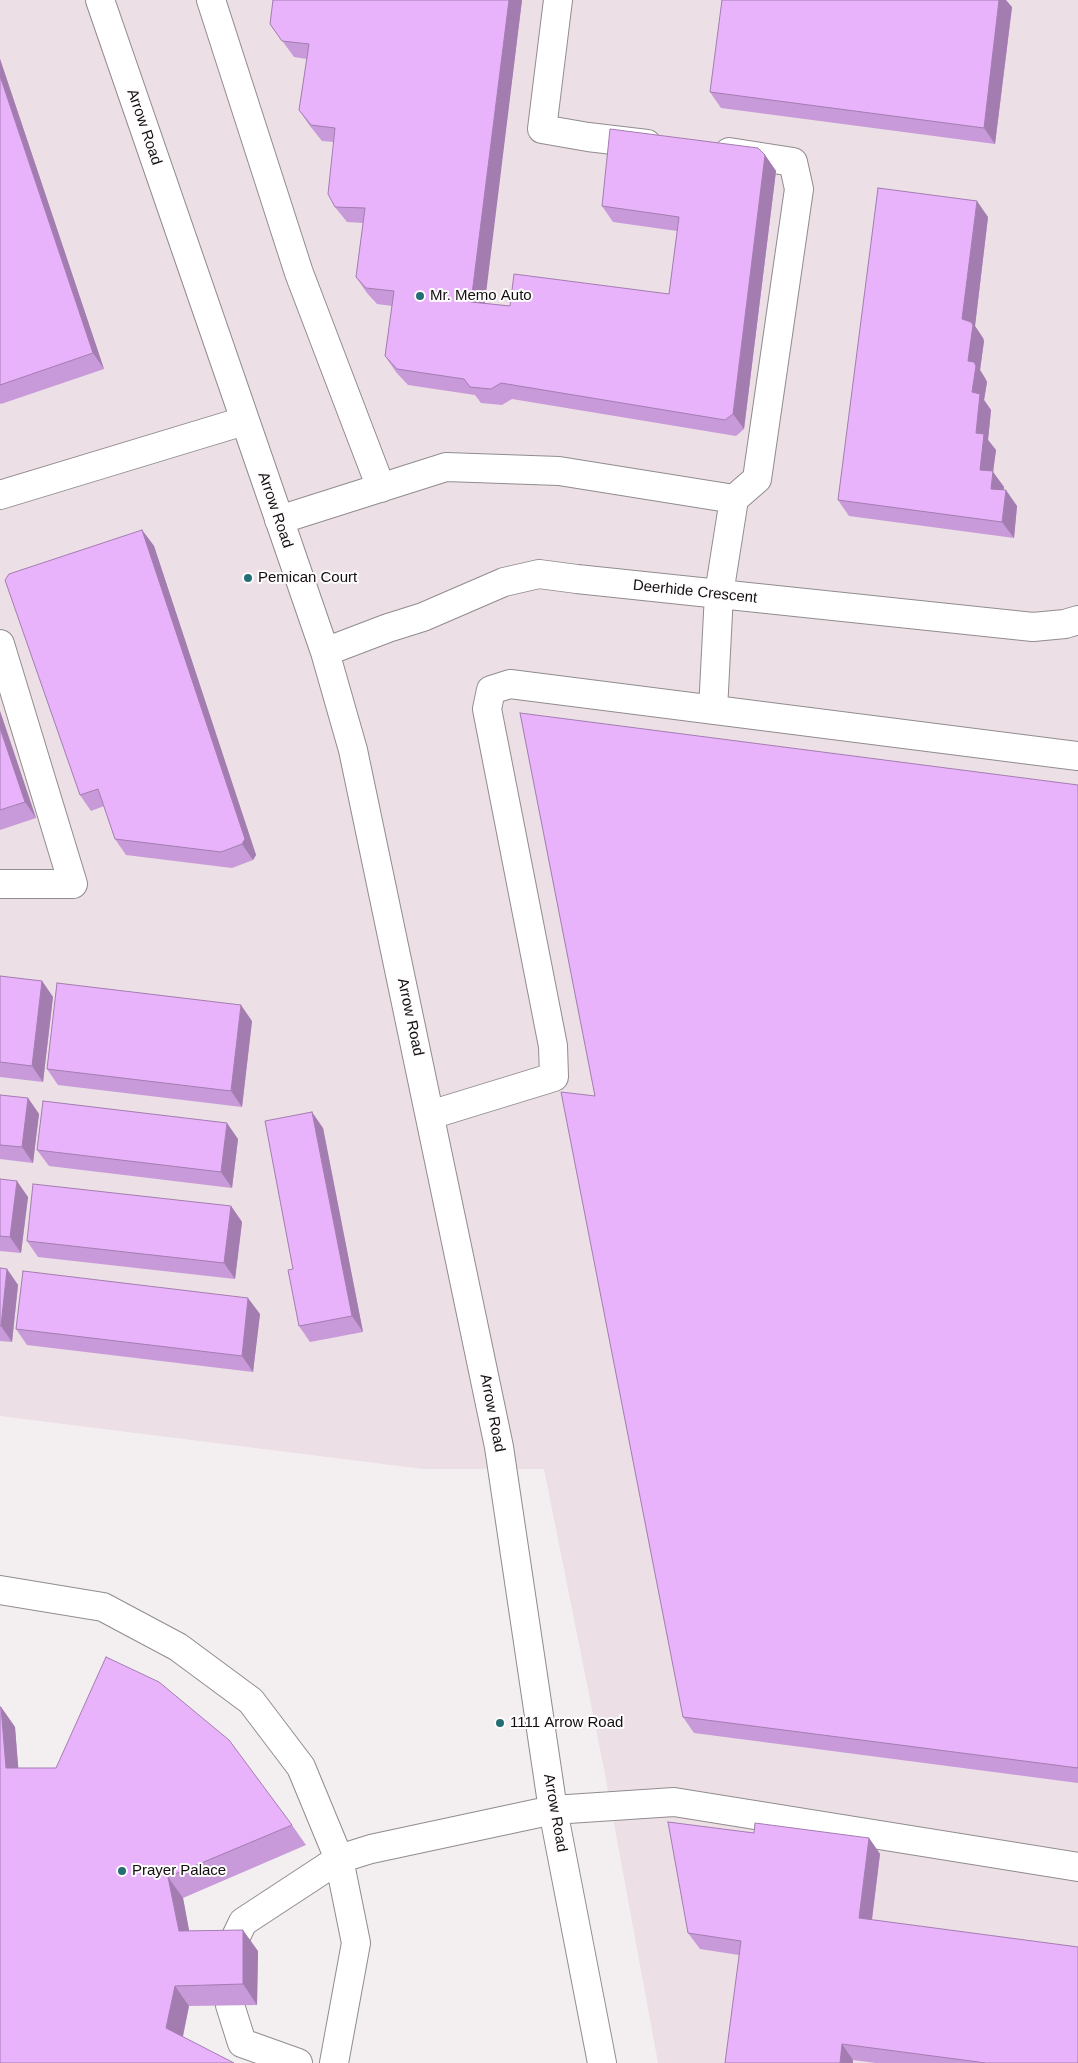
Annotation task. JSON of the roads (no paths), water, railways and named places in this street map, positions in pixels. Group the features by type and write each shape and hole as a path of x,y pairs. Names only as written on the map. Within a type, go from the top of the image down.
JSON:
{"street":[{"name":"Arrow Road","path":"100,0 325,652 353,750 499,1447 553,1810 602,2063"},
{"path":"212,0 299,273 382,488"},
{"path":"558,0 542,130 670,146"},
{"path":"707,150 753,154 794,162 800,189 757,479 734,499 719,594 713,710"},
{"path":"0,496 244,421"},
{"path":"279,520 446,467 558,470 734,499"},
{"name":"Deerhide Crescent","path":"325,652 423,617 504,582 539,574 1033,627 1074,629"},
{"path":"0,644 74,884 0,884"},
{"path":"430,1115 554,1077 552,1046 487,709 491,690 510,684 1078,756"},
{"path":"0,1590 102,1607 178,1647 251,1701 301,1767 339,1859 356,1943 334,2063"},
{"path":"229,1952 243,1922 339,1859 370,1848 553,1810 674,1802 1078,1867"},
{"path":"230,2006 242,2043 298,2063"}],"place":[{"name":"Mr. Memo Auto","path":"420,296"},
{"name":"Pemican Court","path":"248,578"},
{"name":"1111 Arrow Road","path":"500,1723"},
{"name":"Prayer Palace","path":"122,1871"}]}
